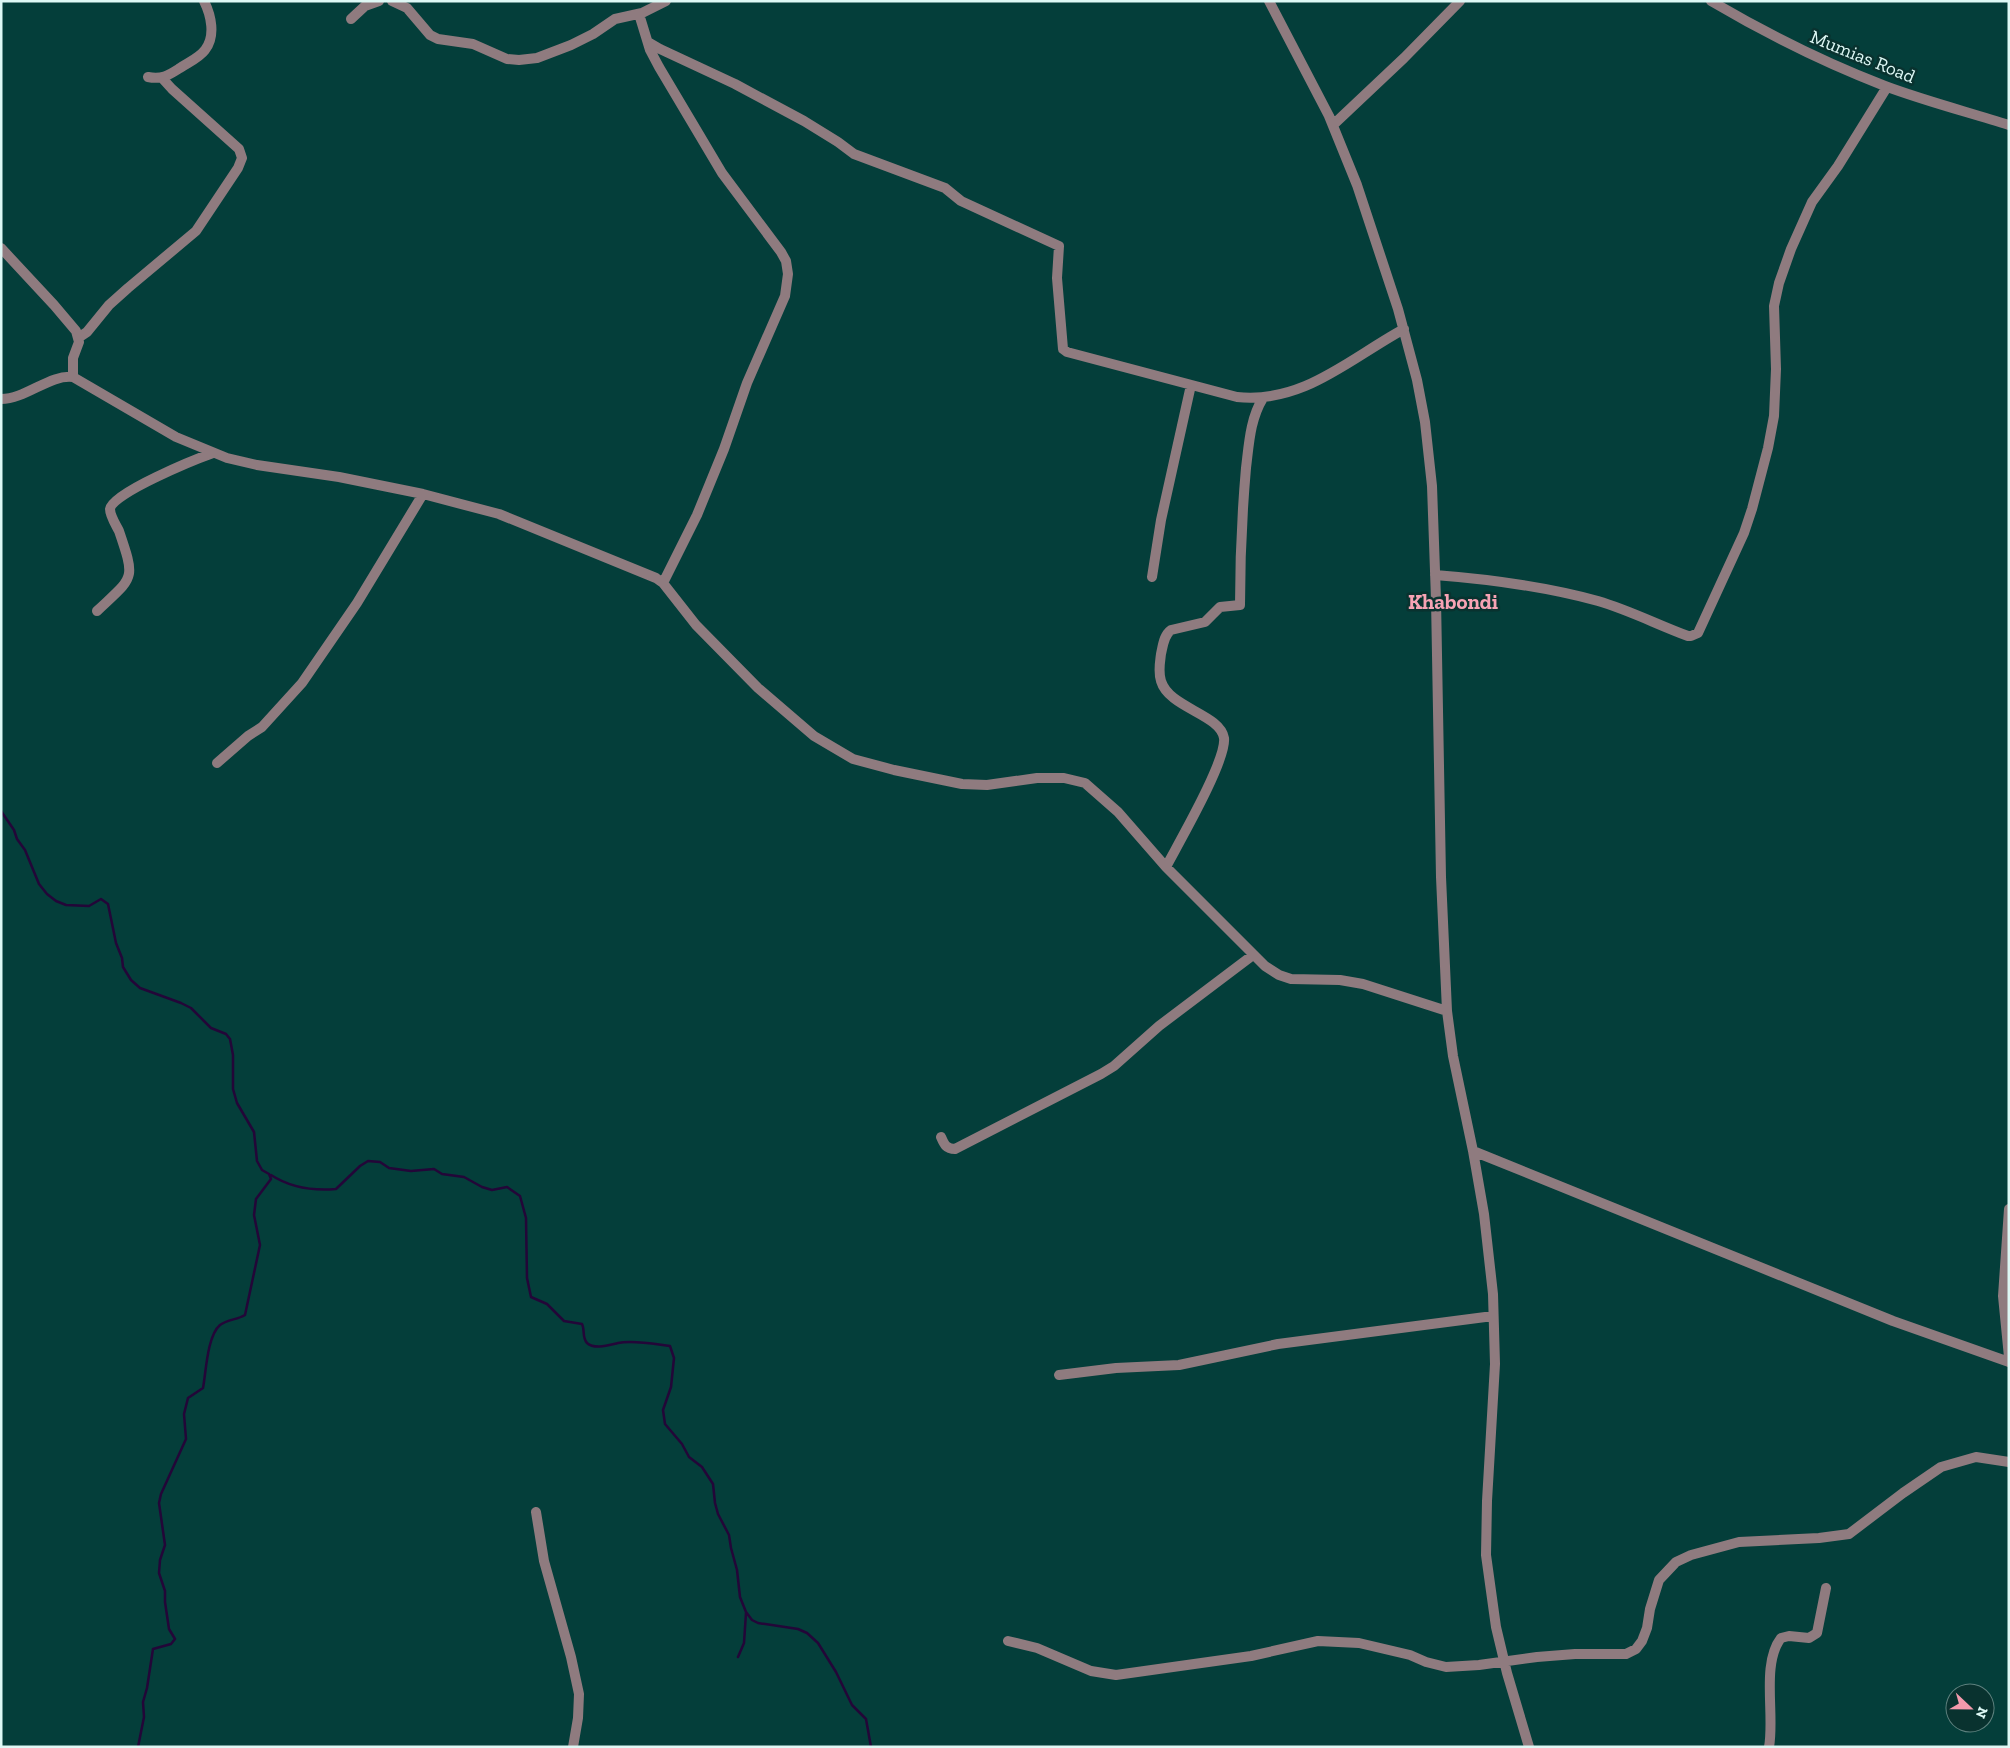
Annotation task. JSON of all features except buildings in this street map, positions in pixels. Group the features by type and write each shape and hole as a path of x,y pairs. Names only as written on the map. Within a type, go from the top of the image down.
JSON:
{"street":[{"path":"148,77 162,78 199,56 208,45 211,25 204,1"},
{"path":"351,19 365,6 379,1"},
{"path":"641,1 641,14 648,42 658,67 722,173 781,252 786,262 788,274 785,296 747,383 711,484 663,582"},
{"path":"397,2 407,8 430,35 438,39 473,44 512,60 537,58 577,42 615,19 641,14 666,1"},
{"path":"1269,1 1333,125 1368,218 1404,329 1428,440 1439,689 1441,877 1448,1011 1452,1056 1473,1151 1489,1252 1493,1316 1495,1364 1487,1501 1486,1555 1496,1627 1529,1747"},
{"path":"1333,125 1404,58 1460,1"},
{"name":"Mumias Road","path":"1711,1 1787,44 1887,87 2009,125"},
{"path":"648,42 660,50 735,84 796,117 838,142 854,154 945,188 961,201 1058,246 1057,278 1060,296 1061,338 1064,350 1237,397 1263,398 1296,391 1318,381 1404,329"},
{"path":"78,338 87,332 110,305 128,288 196,231 241,162 242,155 239,149 162,78"},
{"path":"1435,575 1479,579 1559,592 1616,607 1688,636 1698,633 1744,533 1755,500 1768,448 1774,416 1776,369 1774,306 1779,283 1791,249 1812,202 1838,166 1887,87"},
{"path":"1,248 76,331 78,338 72,377"},
{"path":"1,399 16,397 62,377 72,377 176,436 213,453 248,463 339,477 423,494 499,514 656,578 663,582 696,625 739,670 807,730 844,755 866,764 962,784 994,784 1037,778 1071,778 1079,780 1092,788 1118,812 1166,867 1264,966 1285,977 1300,980 1349,981 1448,1011"},
{"path":"1152,577 1161,520 1191,385"},
{"path":"1166,867 1210,781 1224,741 1220,729 1215,724 1180,702 1163,687 1160,674 1164,640 1171,630 1205,622 1216,608 1227,605 1240,605 1240,558 1250,437 1255,410 1263,398"},
{"path":"97,612 126,584 130,573 128,558 111,512 113,504 121,496 160,474 213,453"},
{"path":"218,763 248,736 262,728 302,683 357,603 423,494"},
{"path":"941,1137 944,1145 950,1149 954,1148 1101,1074 1114,1066 1160,1026 1252,955"},
{"path":"1473,1151 1893,1321 2009,1362"},
{"path":"2009,1210 2003,1296 2009,1356"},
{"path":"1059,1375 1116,1368 1179,1365 1278,1344 1493,1316"},
{"path":"1008,1641 1038,1648 1091,1671 1116,1675 1251,1656 1318,1641 1358,1643 1410,1655 1426,1662 1446,1667 1505,1663 1537,1657 1575,1654 1626,1654 1636,1649 1642,1641 1659,1580 1676,1562 1691,1555 1739,1542 1849,1534 1941,1467 1976,1457 2009,1462"},
{"path":"536,1512 544,1561 579,1694 579,1713 573,1747"},
{"path":"1768,1747 1771,1719 1771,1667 1774,1654 1781,1638 1790,1636 1809,1638 1818,1632 1826,1588"}],"waterway":[{"path":"1,811 14,830 17,839 25,850 39,884 47,894 56,901 66,905 89,906 101,899 108,904 123,967 131,980 140,988 191,1008 211,1028 226,1034 230,1039 233,1055 233,1089 237,1103 254,1132 257,1161 262,1170 269,1174 271,1179 256,1199 254,1215 260,1245 245,1315 220,1325 212,1337 203,1388 188,1398 184,1414 186,1439 161,1494 159,1503 165,1545 160,1560 159,1573 165,1591 169,1629 175,1639 171,1644 153,1649 143,1702 144,1717 138,1747"},
{"path":"271,1175 286,1183 302,1188 336,1189 360,1166 368,1161 380,1162 389,1168 411,1171 434,1169 442,1174 464,1177 492,1190 507,1187 520,1196 526,1218 527,1278 531,1297 547,1304 564,1321 582,1324 585,1339 590,1345 602,1346 631,1342 670,1346 674,1358 671,1387 663,1410 665,1424 682,1444 689,1457 702,1467 713,1484 715,1503 718,1514 729,1535 737,1570 740,1597 746,1612 752,1620 758,1623 798,1629 807,1633 818,1643 836,1672 852,1705 866,1719 871,1747"},
{"path":"738,1657 744,1643 746,1613"}],"district":[{"name":"Khabondi","path":"1453,602"}]}
